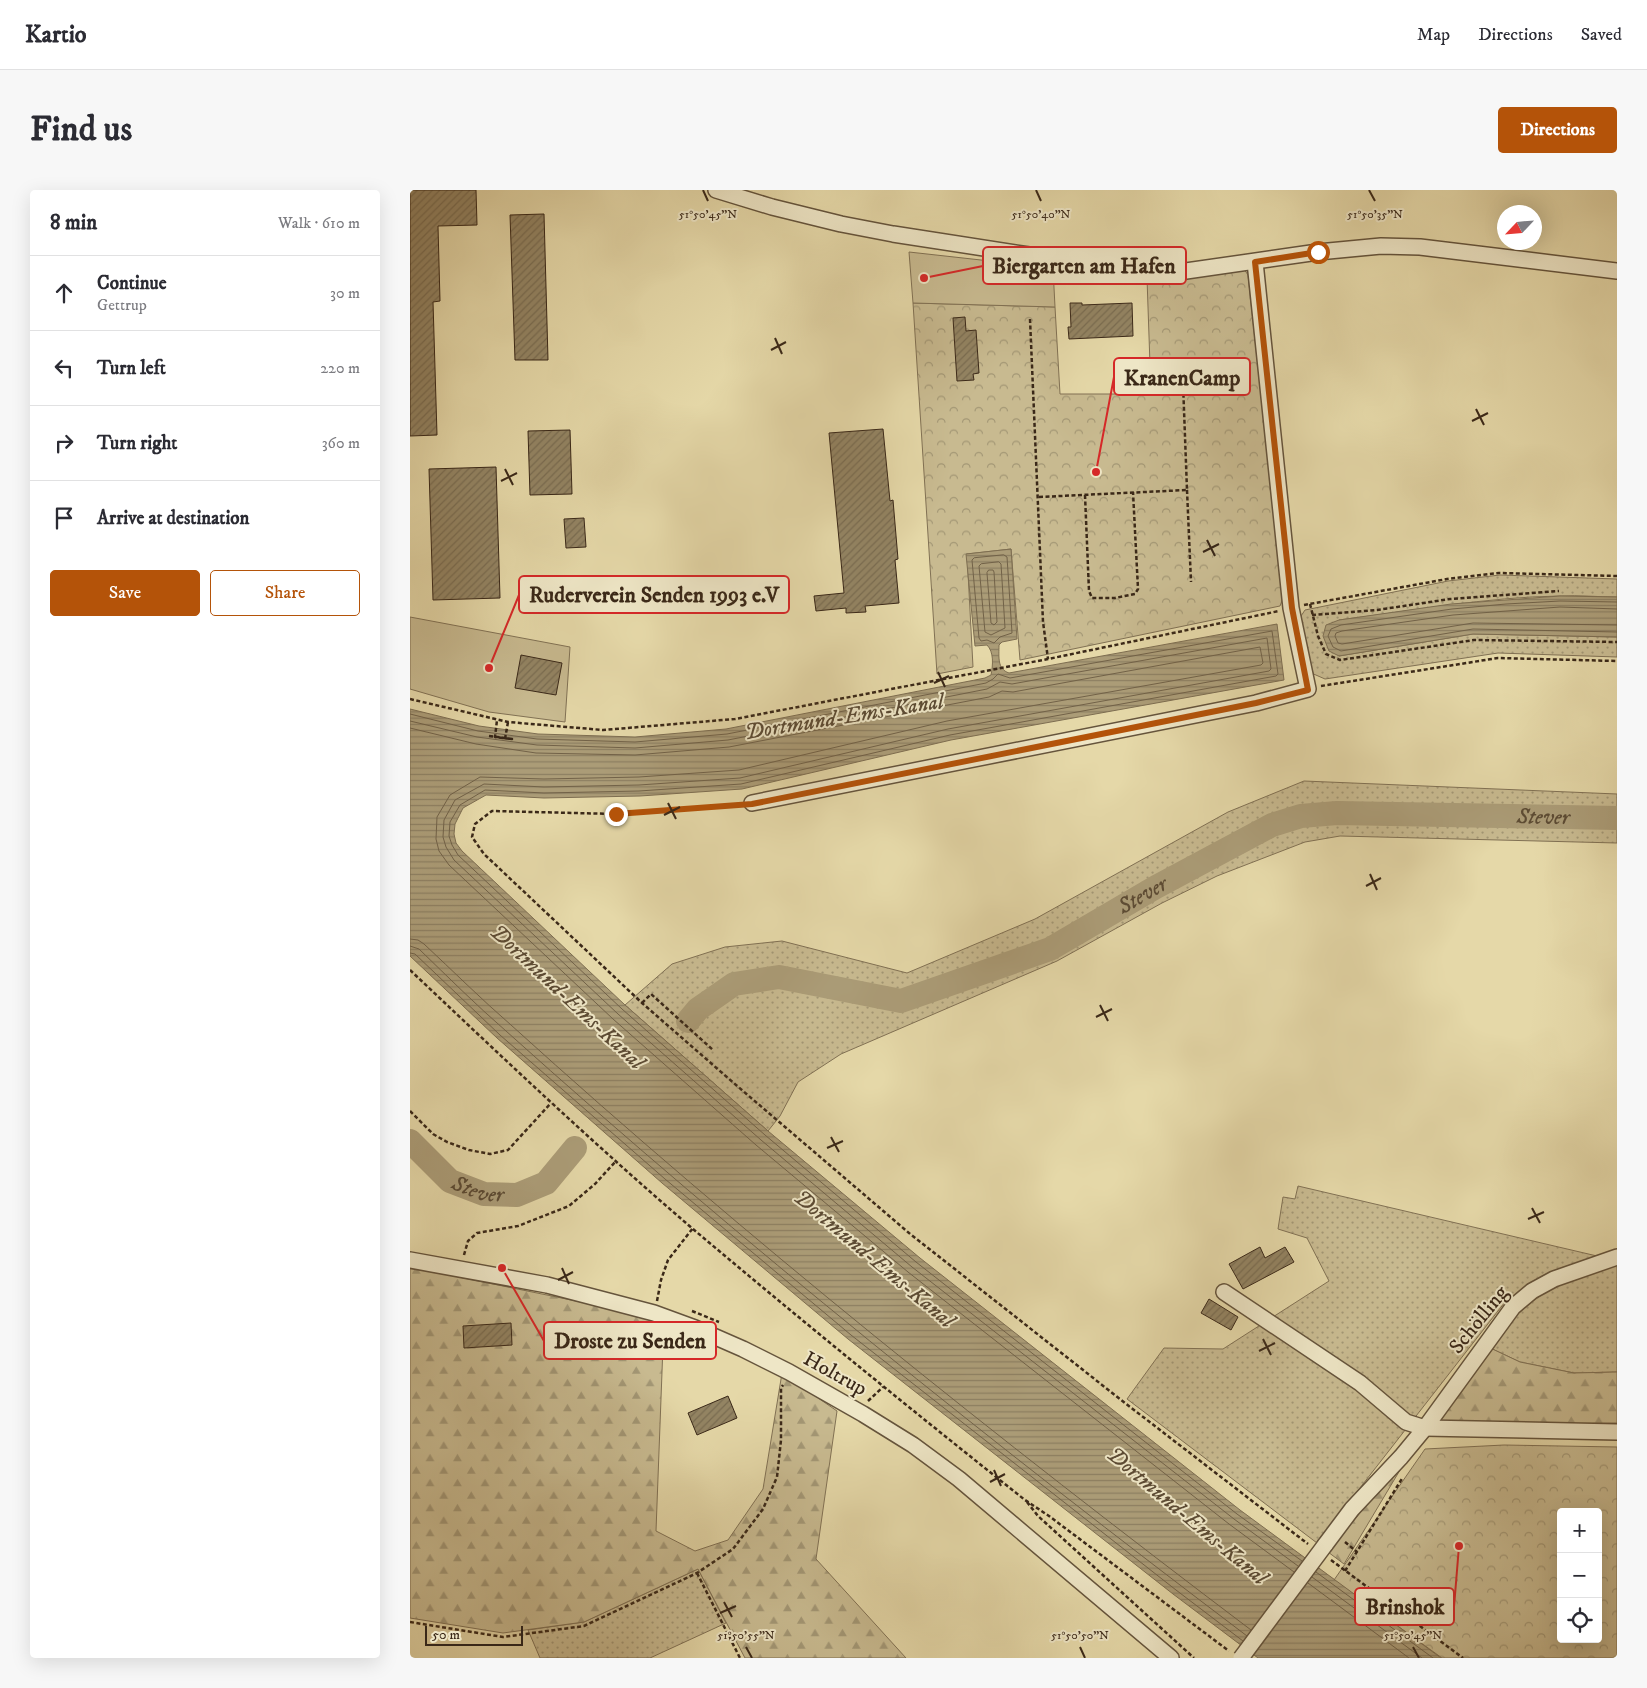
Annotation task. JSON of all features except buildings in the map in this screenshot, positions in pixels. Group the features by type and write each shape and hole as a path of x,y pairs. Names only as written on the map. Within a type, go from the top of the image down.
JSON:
{"street":[{"path":"716,190 772,207 841,224 917,239 1170,272 1350,248 1381,246 1420,247 1617,271"},
{"path":"752,804 1246,705 1308,690 1292,608 1255,262"},
{"name":"Schölling","path":"1237,1656 1325,1546 1352,1509 1401,1457 1425,1428 1514,1306 1532,1291 1554,1279 1617,1257"},
{"name":"Holtrup","path":"410,1260 547,1285 654,1313 735,1345 789,1372 913,1445 959,1480 1171,1658"},
{"path":"1224,1292 1360,1383 1406,1422 1425,1428 1617,1432"}],"path":[{"path":"1030,319 1043,622 1048,659"},
{"path":"1183,382 1191,582"},
{"path":"1039,497 1187,490"},
{"path":"1085,495 1089,591 1092,598 1115,598 1135,594 1138,590 1133,492"},
{"path":"410,699 508,722 603,730 736,719 1048,659 1310,604 1446,579 1499,573 1617,576"},
{"path":"1312,615 1376,610 1450,600 1558,591"},
{"path":"1310,604 1318,636 1326,654 1340,660 1474,640 1617,642"},
{"path":"1308,690 1332,684 1498,658 1617,661"},
{"path":"495,737 497,720"},
{"path":"505,738 508,722"},
{"path":"489,736 495,737 512,739 505,738 495,737"},
{"path":"752,804 616,814 492,811 475,824 472,837 484,854 642,1003 909,1233 1124,1404 1306,1542"},
{"path":"410,970 551,1103 616,1161 883,1387 1025,1500 1237,1656"},
{"path":"642,1003 651,994 713,1050"},
{"path":"410,1112 433,1134 447,1142 469,1150 490,1154 508,1150 551,1103"},
{"path":"464,1255 468,1241 477,1233 518,1226 569,1206 595,1184 616,1161"},
{"path":"657,1300 668,1260 693,1228"},
{"path":"410,1622 503,1637 584,1626 697,1573 733,1549 763,1509 777,1477 781,1440 781,1388 789,1372"},
{"path":"867,1402 883,1387"},
{"path":"1405,1472 1345,1571 1462,1658"},
{"path":"1025,1500 1038,1516 1194,1658"},
{"path":"1341,1539 1357,1552"},
{"path":"697,1573 740,1658"}],"green space":[{"path":"909,252 1053,268 1055,307 913,303"},
{"path":"1244,269 1248,275 1283,598 1280,606 1020,660 1011,549 967,554 973,667 937,674 913,303 1055,307 1060,394 1151,394 1147,278 1184,278"},
{"path":"1500,575 1617,579 1617,597 1567,596 1505,599 1339,620 1339,656 1473,634 1617,637 1617,657 1498,653 1325,679 1309,672 1299,619 1305,610 1448,581"},
{"path":"410,617 570,647 565,722 489,712 410,689"},
{"path":"1304,781 1617,794 1617,843 1340,836 1305,842 1217,876 1162,903 1057,961 841,1054 798,1082 780,1116 768,1131 625,1005 672,964 725,947 782,941 907,973 1035,919 1228,812"},
{"path":"1298,1186 1597,1256 1549,1275 1505,1302 1317,1543 1127,1399 1164,1348 1223,1349 1329,1281 1307,1238 1278,1229 1283,1197 1295,1199"},
{"path":"1617,1260 1617,1372 1574,1373 1520,1362 1486,1346 1533,1295"},
{"path":"410,1267 664,1319 656,1531 695,1551 728,1540 763,1489 782,1373 837,1411 816,1559 906,1658 745,1658 698,1569 584,1622 503,1633 410,1618"},
{"path":"1486,1346 1520,1362 1574,1373 1617,1372 1617,1423 1444,1425 1437,1421"},
{"path":"1504,1445 1617,1447 1617,1658 1442,1658 1334,1580 1425,1449"},
{"path":"1404,1459 1406,1460 1344,1564 1328,1552"},
{"path":"698,1569 726,1623 650,1658 540,1658 528,1630 584,1622"}],"water":[{"name":"Dortmund-Ems-Kanal","path":"1011,549 1017,639 1002,642 999,645 1002,669 1009,673 1277,624 1284,680 951,740 742,789 640,796 544,798 486,795 463,808 455,824 454,834 456,843 462,851 625,1005 768,1131 920,1258 1240,1510 1441,1658 1258,1658 1173,1594 848,1339 662,1183 497,1038 410,956 410,709 479,726 538,734 635,737 726,729 985,678 991,675 992,655 987,645 975,646 966,554"},
{"path":"1560,596 1617,597 1617,637 1473,634 1339,656 1329,651 1323,636 1326,625 1339,620 1451,604"}],"waterway":[{"name":"Stever","path":"688,1021 698,1009 734,984 779,977 901,1001 1050,949 1156,887 1272,825 1301,816 1337,813 1617,818"},
{"name":"Stever","path":"410,1141 450,1181 484,1194 517,1195 546,1183 575,1148"}],"place":[{"name":"Biergarten am Hafen","path":"924,278"},
{"name":"KranenCamp","path":"1096,472"},
{"name":"Ruderverein Senden 1993 e.V","path":"489,668"},
{"name":"Droste zu Senden","path":"502,1268"},
{"name":"Brinshok","path":"1459,1546"}],"route":[{"path":"616,814 752,804 1256,703 1308,690 1292,608 1255,262 1318,252"}]}
